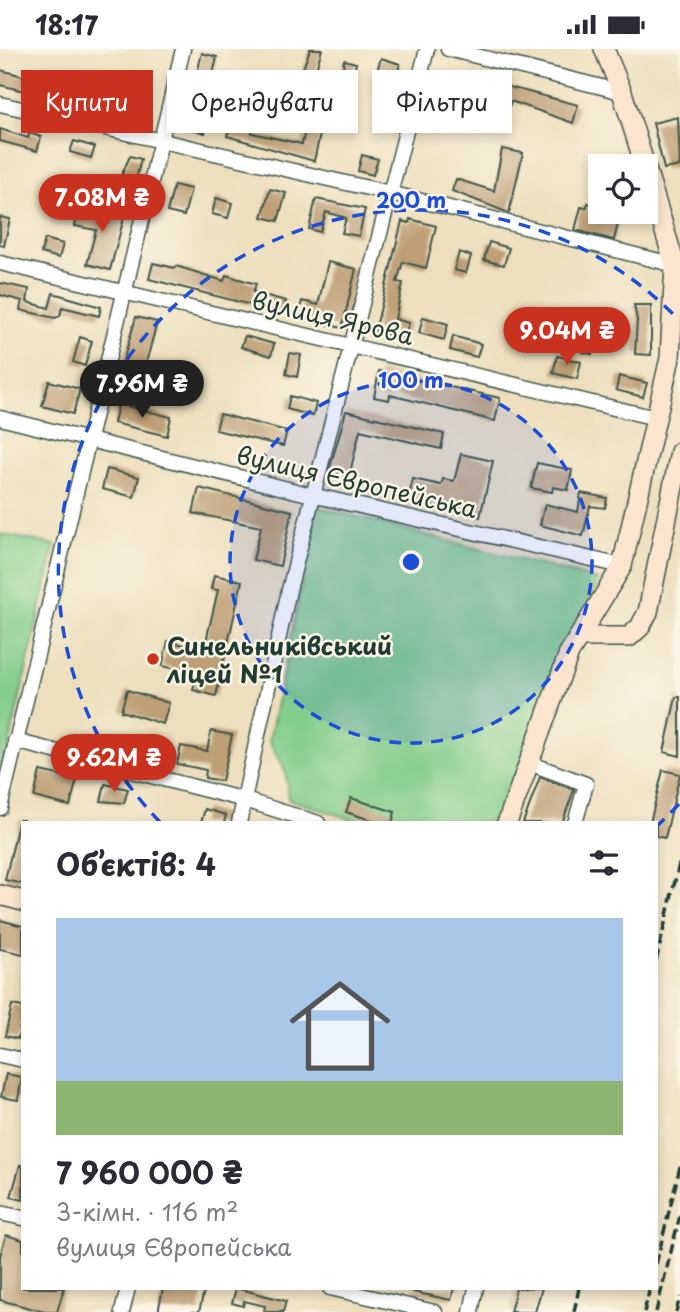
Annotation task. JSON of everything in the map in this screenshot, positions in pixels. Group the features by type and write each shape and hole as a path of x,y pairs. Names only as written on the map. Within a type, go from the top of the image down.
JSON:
{"street":[{"path":"0,808 183,49"},
{"path":"239,821 312,495 427,49"},
{"path":"448,49 622,92"},
{"path":"604,49 622,92 641,154"},
{"path":"0,104 390,193 675,265"},
{"path":"508,821 569,653 622,566 670,358 675,265 658,210"},
{"name":"вулиця Ярова","path":"0,263 352,344 656,418"},
{"name":"вулиця Європейська","path":"0,418 312,495 622,566"},
{"path":"579,637 629,637 640,627 648,612 680,452"},
{"path":"15,741 244,800 312,821"},
{"path":"529,763 586,784 576,821"},
{"path":"0,895 21,900"},
{"path":"0,1055 21,1060"},
{"path":"0,1213 21,1218"},
{"path":"122,1312 128,1290"},
{"path":"339,1290 435,1312"},
{"path":"471,1312 475,1290"}],"green space":[{"path":"318,507 598,580 504,821 357,821 288,799 286,773 269,741"},
{"path":"0,534 55,545 0,784"}],"building":[{"path":"310,49 322,49 316,70 302,70"},
{"path":"202,53 217,57 214,70 198,70"},
{"path":"381,58 400,64 398,70 377,70"},
{"path":"344,60 356,63 355,70 342,70"},
{"path":"0,70 21,75 21,90 0,85"},
{"path":"512,88 578,105 573,123 512,101"},
{"path":"678,117 680,166 664,169 653,123"},
{"path":"0,129 28,138 29,133 41,137 37,151 0,141"},
{"path":"228,133 252,133 302,144 305,133 320,133 314,161 227,136"},
{"path":"74,141 95,147 91,158 70,152"},
{"path":"502,149 523,153 509,213 452,191 456,179 494,191"},
{"path":"362,155 378,159 373,175 358,171"},
{"path":"130,156 141,159 134,188 118,183"},
{"path":"174,185 191,189 184,216 167,212"},
{"path":"270,189 286,193 278,221 262,217"},
{"path":"216,198 232,203 228,218 212,214"},
{"path":"316,199 365,209 359,236 342,233 346,218 326,212 320,232 309,229"},
{"path":"588,203 588,224 618,224 614,240 575,230 581,207 586,208"},
{"path":"79,207 125,214 110,270 87,264 96,230 75,226"},
{"path":"0,217 10,219 4,246 0,245"},
{"path":"410,219 436,226 426,268 403,262 397,282 403,283 395,319 409,323 404,339 375,331 402,221 409,223"},
{"path":"45,239 63,244 59,258 41,253"},
{"path":"489,242 509,248 504,265 484,260"},
{"path":"459,252 471,256 466,273 454,270"},
{"path":"328,262 356,269 342,328 298,317 302,301 318,305"},
{"path":"153,263 175,268 176,266 224,281 226,275 256,284 253,292 286,301 283,313 149,279"},
{"path":"0,283 29,289 27,302 49,308 53,293 101,307 99,316 62,307 60,316 55,318 20,310 22,301 0,295"},
{"path":"634,305 651,305 651,355 635,354 637,320"},
{"path":"136,317 157,322 144,371 122,365"},
{"path":"423,317 448,324 444,340 419,333"},
{"path":"245,336 274,344 271,356 241,347"},
{"path":"453,336 481,344 477,357 450,350"},
{"path":"586,336 596,339 592,354 582,352"},
{"path":"80,337 92,341 85,366 73,362"},
{"path":"290,353 301,355 297,377 286,374"},
{"path":"557,356 581,362 577,379 553,373"},
{"path":"379,371 500,398 495,421 390,395 389,400 374,397"},
{"path":"619,376 647,383 643,397 616,390"},
{"path":"49,381 80,389 73,414 42,406"},
{"path":"290,396 316,403 313,416 287,409"},
{"path":"118,404 171,417 167,436 114,423"},
{"path":"346,411 444,434 441,449 360,430 349,477 329,471"},
{"path":"220,414 287,431 283,446 216,430"},
{"path":"461,454 493,461 480,517 408,500 413,479 441,485 443,479 454,481"},
{"path":"537,463 572,470 568,490 553,487 552,492 531,488"},
{"path":"107,469 139,477 134,497 102,489"},
{"path":"199,488 292,511 280,566 253,560 261,527 193,513"},
{"path":"581,493 607,498 605,508 590,506 583,536 540,525 545,504 578,512"},
{"path":"214,575 242,581 216,696 193,690 197,674 162,666 168,641 204,650 218,590 211,589"},
{"path":"127,690 169,703 163,724 121,711"},
{"path":"676,697 680,697 680,756 664,752"},
{"path":"211,731 232,735 222,781 205,778 206,770 177,764 181,746 207,751"},
{"path":"663,770 680,774 665,838 658,836 658,821 650,821"},
{"path":"40,771 77,779 70,806 34,797"},
{"path":"540,777 574,790 563,821 524,821"},
{"path":"105,784 128,789 124,803 101,801"},
{"path":"351,798 395,812 393,821 375,821 346,812"},
{"path":"205,809 226,815 224,821 202,821"},
{"path":"19,820 23,820 21,884 5,880"},
{"path":"0,920 21,925 21,954 0,949"},
{"path":"12,1005 21,1007 18,1039 5,1036"},
{"path":"6,1074 21,1077 18,1100 1,1097"},
{"path":"20,1165 21,1200 11,1197"},
{"path":"6,1235 21,1239 21,1290 63,1290 57,1312 45,1312 0,1300 0,1256"},
{"path":"163,1290 204,1291 199,1312 158,1312"},
{"path":"235,1290 286,1301 283,1312 264,1312 265,1306 244,1301 243,1306 232,1303"},
{"path":"414,1290 454,1290 451,1300"},
{"path":"516,1290 541,1290 535,1312 510,1312"}],"railway":[{"path":"658,953 680,860"},
{"path":"658,1256 680,1167"},
{"path":"656,1312 680,1215"},
{"path":"574,1312 579,1290"},
{"path":"644,1312 650,1290"},
{"path":"676,1312 680,1297"}],"place":[{"name":"Синельниківський ліцей №1","path":"153,659"}]}
